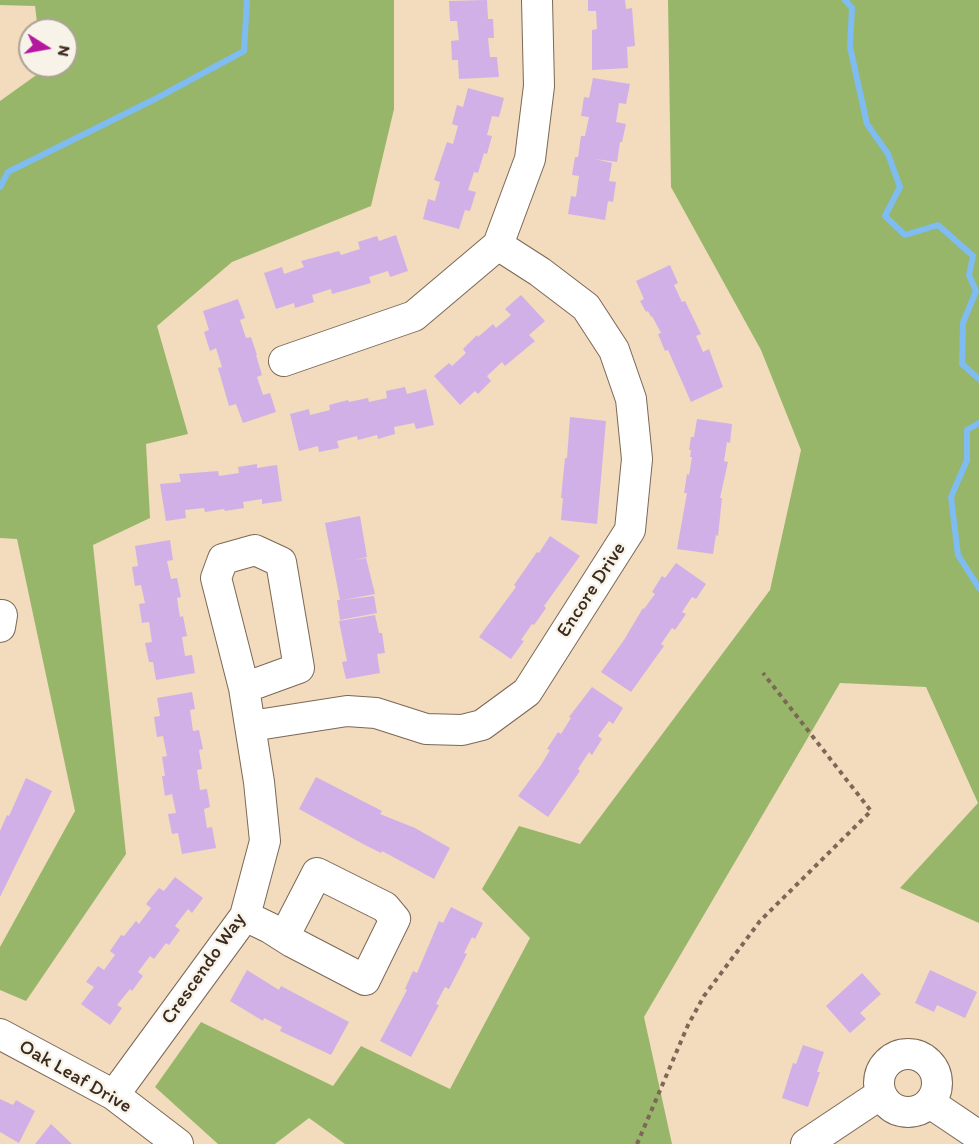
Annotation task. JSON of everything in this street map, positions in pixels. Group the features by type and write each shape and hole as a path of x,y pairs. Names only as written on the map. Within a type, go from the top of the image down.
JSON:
{"street":[{"path":"284,361 414,316 498,245 530,159 539,86 537,0"},
{"name":"Encore Drive","path":"251,726 347,711 376,713 426,729 462,730 482,725 527,692 630,530 637,459 631,399 614,350 586,307 540,272 498,245"},
{"name":"Crescendo Way","path":"114,1095 245,916 265,841 244,688"},
{"path":"245,916 284,937"},
{"name":"Oak Leaf Drive","path":"0,1034 114,1095 178,1144"},
{"path":"916,1054 932,1066 937,1075 936,1095 922,1109 903,1112 893,1109 881,1094 879,1077 885,1064 898,1055 916,1054"},
{"path":"806,1144 881,1094"},
{"path":"930,1103 979,1136"}],"path":[{"path":"637,1144 688,1025 704,996 760,921 871,811 763,673"}],"green space":[{"path":"0,0 394,0 394,109 371,206 232,262 157,326 188,434 146,444 150,518 93,545 126,854 26,1001 0,990 0,947 75,811 17,539 0,538 0,101 32,78 78,78 78,18 36,18 35,6 0,5"},
{"path":"668,0 979,0 979,923 900,888 978,803 926,687 840,683 644,1017 672,1144 345,1144 309,1118 275,1144 218,1144 155,1087 201,1022 333,1086 361,1046 450,1089 530,938 482,889 519,826 580,844 770,590 801,450 761,350 671,187"}],"building":[{"path":"487,0 488,19 493,19 494,38 488,38 490,57 497,57 499,77 459,79 458,60 452,60 451,41 459,40 457,21 450,21 449,1"},
{"path":"588,0 625,0 626,9 632,8 635,46 627,47 628,68 592,70 592,30 597,29 596,11 588,11"},
{"path":"593,78 630,84 626,104 619,103 616,122 626,124 617,162 595,159 612,163 609,181 616,182 613,202 608,201 605,220 568,214 571,196 576,197 579,176 572,175 575,157 578,157 581,136 585,136 589,117 581,116 584,97 589,98"},
{"path":"468,88 504,98 499,117 492,116 487,135 492,136 487,154 484,153 478,173 474,172 468,190 476,192 470,211 465,210 459,229 423,219 428,199 435,201 440,182 434,180 447,142 453,144 458,126 452,124 457,105 463,107"},
{"path":"396,235 408,271 390,277 388,271 369,277 371,283 332,294 331,289 312,295 314,302 295,308 294,303 276,309 264,273 282,267 284,274 304,267 301,261 339,251 341,255 360,249 358,242 377,236 379,241"},
{"path":"670,265 678,283 674,285 682,302 685,301 701,334 696,336 703,352 709,349 723,387 691,402 668,350 665,351 658,334 661,333 652,316 648,311 646,312 640,301 644,299 636,281"},
{"path":"521,295 545,321 529,335 535,341 505,366 502,362 487,376 491,381 478,394 475,391 460,405 434,376 449,363 452,366 466,353 463,349 477,335 478,337 493,324 496,328 511,315 505,309"},
{"path":"238,299 245,318 240,320 246,338 251,337 257,355 262,375 257,377 263,395 270,393 276,412 243,423 236,404 229,406 218,368 222,367 216,348 210,351 204,332 209,330 203,311"},
{"path":"405,387 407,394 426,389 434,425 416,429 414,423 394,427 395,434 378,439 377,435 358,440 357,436 337,441 339,448 319,452 318,446 299,451 290,414 309,409 310,415 330,410 329,405 348,400 349,402 368,398 369,402 387,398 386,391"},
{"path":"570,417 606,421 597,524 561,520 563,498 561,498"},
{"path":"697,419 732,424 730,443 727,442 724,461 728,462 720,498 722,498 718,536 716,535 713,554 677,549 687,493 684,493 687,474 689,475 692,457 690,457 691,450 689,450 691,437 694,437"},
{"path":"257,464 257,468 277,465 282,501 262,504 262,499 243,502 244,508 225,511 224,509 205,512 204,508 185,510 186,518 166,521 160,484 181,482 179,474 218,471 219,476 239,473 238,467"},
{"path":"360,516 367,557 355,560 366,558 375,594 343,600 374,596 377,613 340,620 337,600 340,600 325,523"},
{"path":"550,536 580,556 544,606 546,608 521,640 524,641 511,659 479,637"},
{"path":"170,540 173,560 167,561 171,579 177,578 181,597 177,598 180,617 183,616 187,636 182,637 185,656 192,655 195,673 156,680 153,662 149,662 145,643 152,642 149,622 142,623 139,604 145,603 141,585 135,586 132,567 138,566 135,546"},
{"path":"676,563 706,584 696,599 692,597 682,612 686,614 675,630 672,628 661,644 664,646 631,692 601,672 643,608 655,594 652,592 662,576 665,578"},
{"path":"375,615 379,633 382,633 385,653 377,654 380,673 346,679 342,662 347,661 339,621"},
{"path":"592,687 623,708 613,724 609,721 598,736 602,739 592,755 589,752 578,769 580,771 548,817 518,796 541,765 550,750 547,749 558,732 561,734 571,718 569,717"},
{"path":"192,692 195,709 190,710 193,731 199,730 203,749 199,750 202,769 197,770 200,790 207,789 210,807 204,809 207,828 212,827 216,848 182,854 178,833 172,834 168,814 176,813 172,794 165,796 162,757 167,756 163,736 157,737 154,717 160,716 157,698"},
{"path":"316,777 382,811 380,814 415,828 450,848 434,879 299,809"},
{"path":"26,778 52,791 0,897 0,831"},
{"path":"175,877 203,898 192,913 188,909 175,926 180,930 169,945 166,943 154,959 150,956 138,972 143,976 132,991 130,989 117,1005 122,1008 110,1025 81,1004 94,987 86,982 98,966 104,970 115,955 110,951 121,935 124,936 136,921 139,924 151,908 146,904 159,888 164,891"},
{"path":"451,907 483,923 475,939 472,937 464,953 467,954 449,989 445,987 436,1004 439,1005 411,1057 380,1041 407,990 405,989 413,971 417,973 439,921 443,923"},
{"path":"247,970 279,990 281,986 349,1022 331,1055 280,1031 282,1027 264,1018 263,1021 230,1001"},
{"path":"930,970 977,992 965,1018 937,1005 934,1012 915,1003"},
{"path":"862,973 881,994 860,1013 866,1019 850,1033 826,1006"},
{"path":"803,1045 824,1052 808,1107 782,1098 793,1063 796,1064"},
{"path":"0,1099 13,1105 16,1100 35,1111 19,1143 0,1132"},
{"path":"51,1124 72,1144 35,1144"}],"waterway":[{"path":"0,187 8,172 157,98 244,51 247,0"},
{"path":"845,0 852,8 850,47 867,124 888,154 900,187 885,216 905,235 938,225 973,256 969,275 976,291 963,323 962,364 979,379"},
{"path":"979,423 967,430 967,460 951,497 958,555 979,588"}]}
